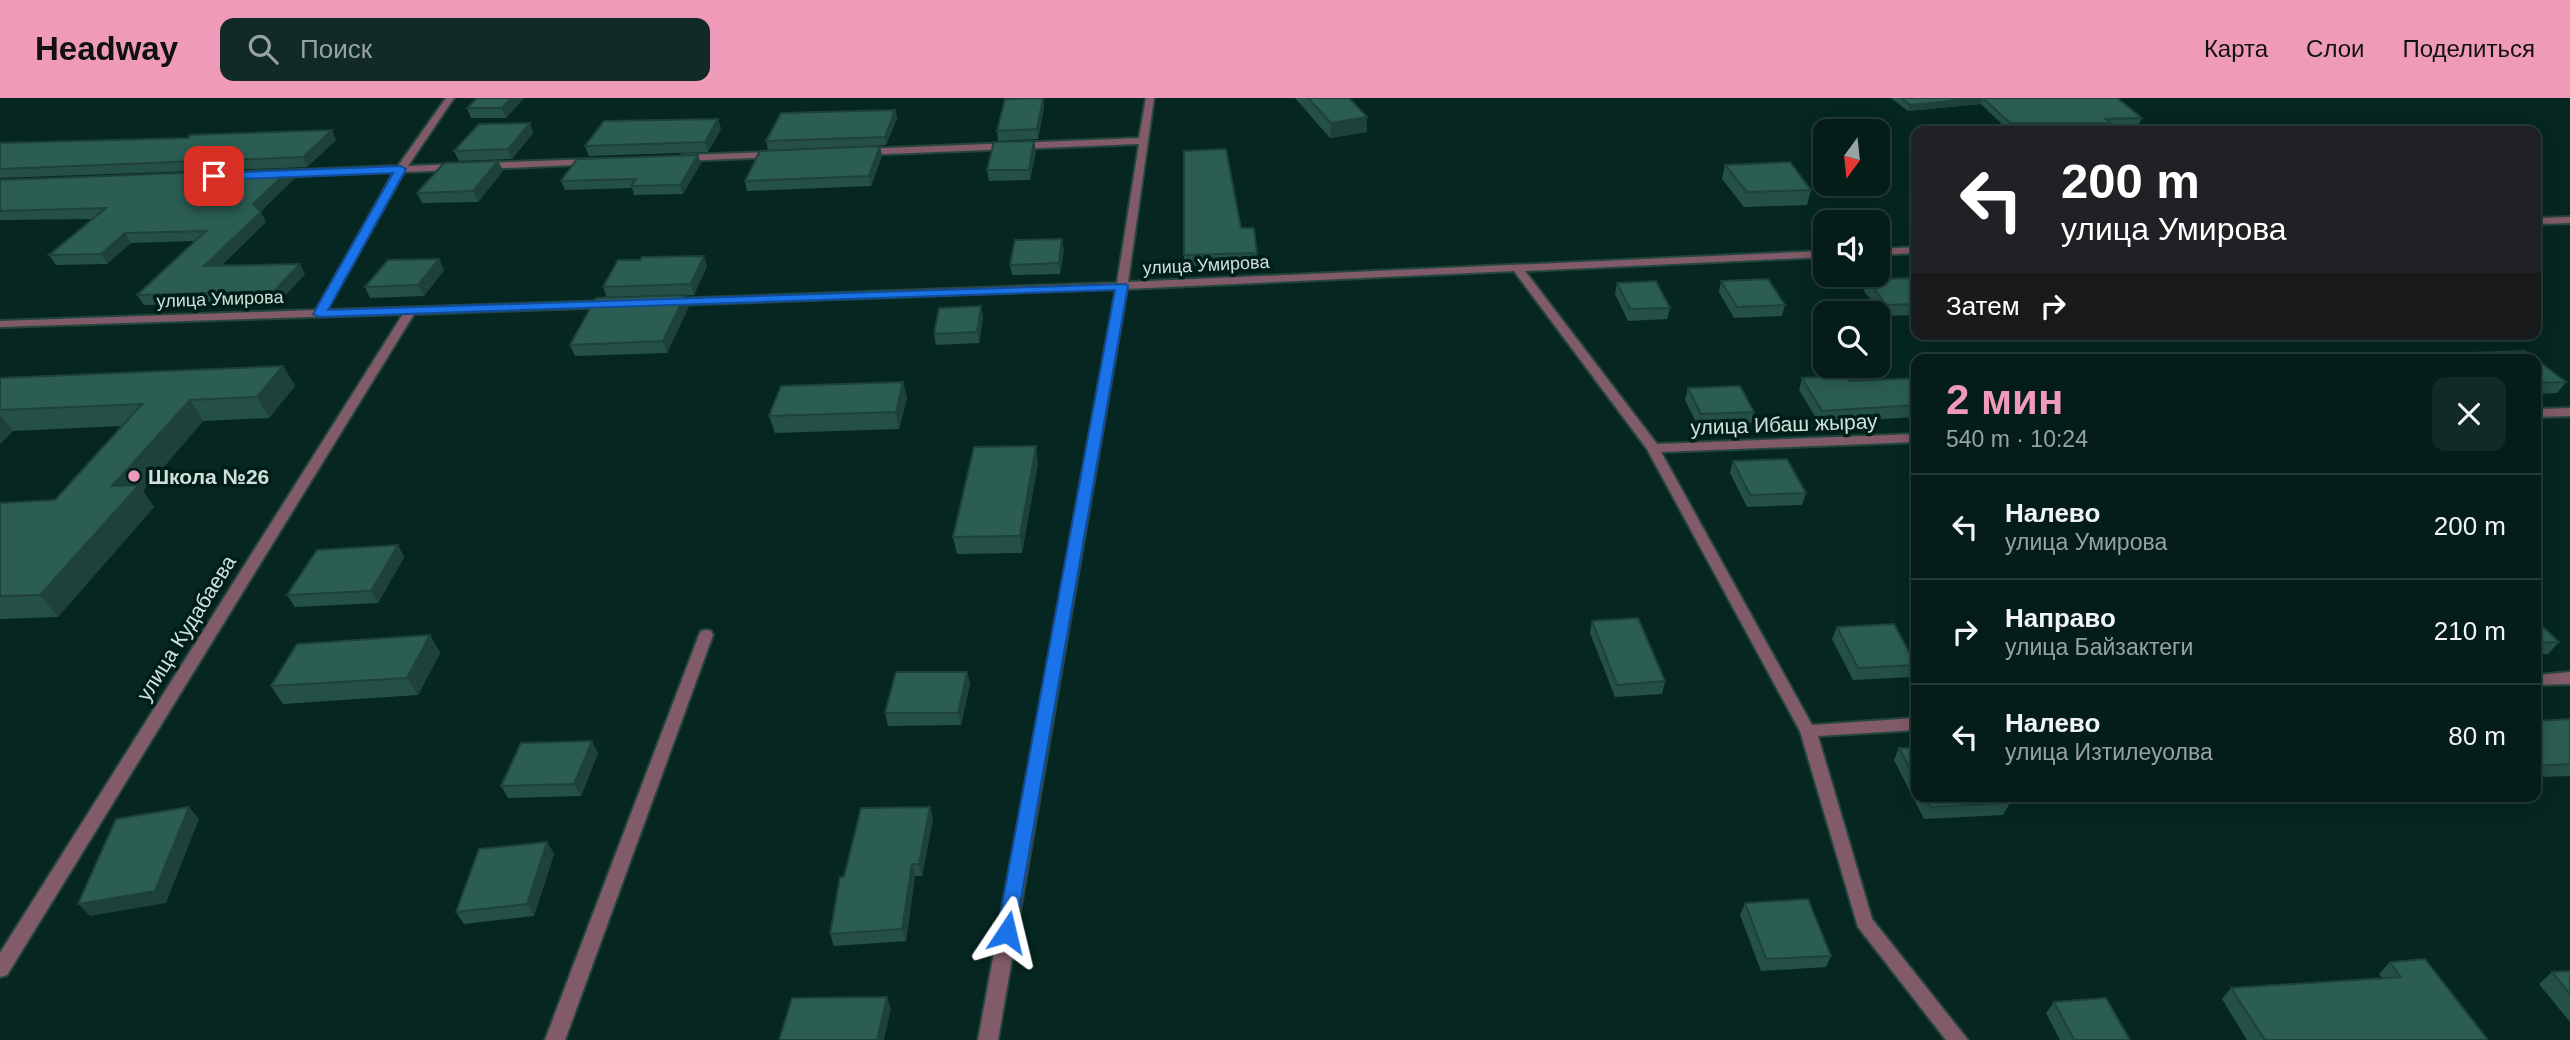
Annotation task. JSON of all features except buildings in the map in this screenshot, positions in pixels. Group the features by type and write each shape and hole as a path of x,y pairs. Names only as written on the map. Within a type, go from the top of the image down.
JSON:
{"street":[{"path":"319,314 401,169 450,98"},
{"path":"988,1040 1122,286 1150,98"},
{"path":"855,152 1143,141"},
{"path":"676,159 786,155"},
{"path":"262,174 607,161"},
{"path":"2541,221 2570,220"},
{"path":"1890,251 1911,250"},
{"name":"улица Умирова","path":"662,302 1122,286 1813,255"},
{"path":"1517,268 1653,448 1808,731 1864,922 1958,1040"},
{"name":"улица Умирова","path":"0,324 620,303"},
{"name":"улица Кудабаева","path":"0,969 411,310"},
{"path":"2541,413 2570,412"},
{"name":"улица Ибаш жырау","path":"1653,448 1911,438"},
{"path":"555,1040 706,635"},
{"path":"2541,680 2570,678"},
{"path":"1808,731 1911,724"}],"place":[{"name":"Школа №26","path":"134,476"}],"route":[{"path":"214,176 401,169 319,314 1122,286 1007,932"}]}
